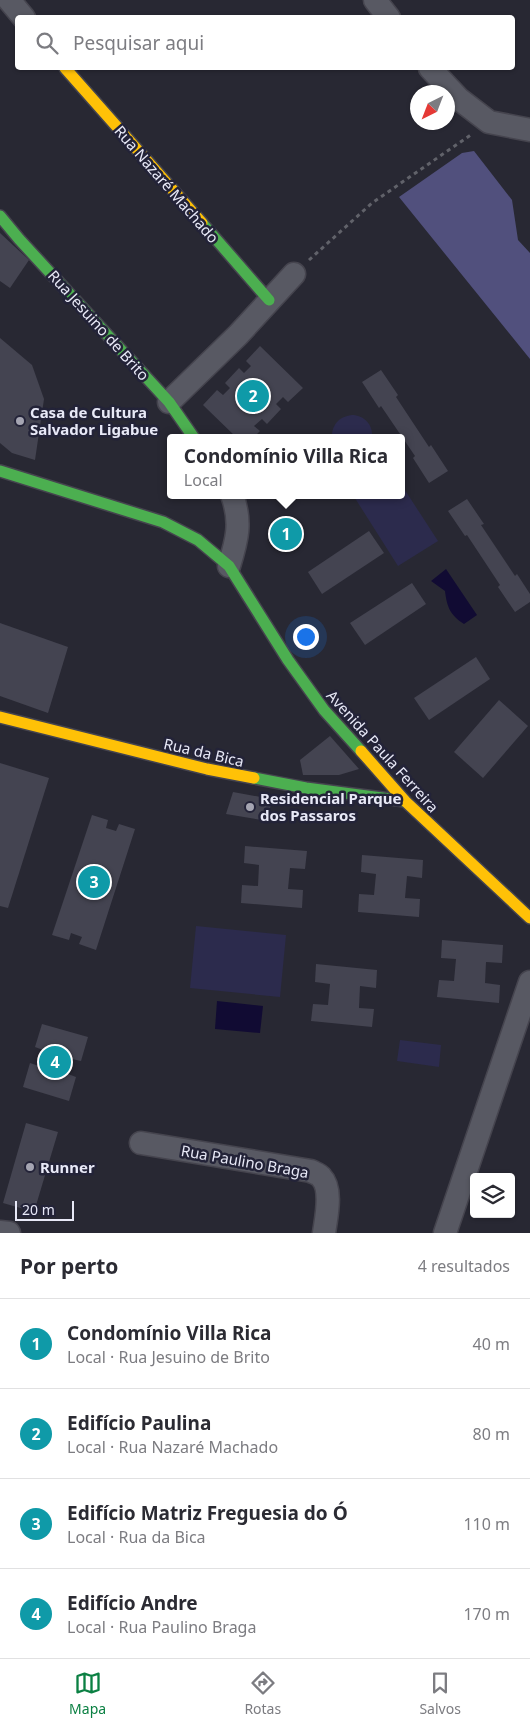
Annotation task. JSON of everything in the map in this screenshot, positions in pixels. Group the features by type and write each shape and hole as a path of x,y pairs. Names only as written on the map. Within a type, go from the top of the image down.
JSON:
{"street":[{"path":"9,0 22,15"},
{"path":"375,0 387,15"},
{"name":"Rua Nazaré Machado","path":"67,70 269,300"},
{"path":"432,70 459,100 489,122 530,130"},
{"name":"Rua Jesuino de Brito","path":"0,216 169,402 191,434"},
{"path":"169,402 238,335 294,274"},
{"name":"Avenida Paula Ferreira","path":"0,471 163,522 198,540 229,566 288,660 324,710 405,801 530,918"},
{"path":"229,566 237,541 238,526 237,509 233,499"},
{"name":"Rua da Bica","path":"0,717 207,769 306,788 405,801"},
{"path":"445,1233 530,982"},
{"name":"Rua Paulino Braga","path":"141,1142 311,1171 321,1176 327,1186 328,1207 324,1233"},
{"path":"0,1232 9,1233"}],"path":[{"path":"294,274 372,203 489,122"}],"shaded area":[{"path":"474,151 512,200 518,240 530,253 530,359 399,197 462,153"},
{"path":"349,415 354,415 368,422 372,434 332,434 333,428 338,421"},
{"path":"405,490 438,541 398,566 356,499 405,499"},
{"path":"446,569 477,615 464,624 450,610 445,591 431,581"},
{"path":"196,926 286,935 280,997 190,988"},
{"path":"217,1001 263,1006 260,1033 215,1029"},
{"path":"400,1040 441,1045 439,1067 397,1061"}],"building":[{"path":"0,233 29,260 10,288 0,281"},
{"name":"Casa de Cultura Salvador Ligabue","path":"0,338 32,365 44,399 35,460 12,453 0,443"},
{"path":"260,346 303,388 288,402 283,397 276,404 281,409 267,424 262,419 254,426 260,431 257,434 233,434 203,405 217,390 223,395 230,388 225,383 239,368 244,373 251,366 246,361"},
{"path":"381,370 398,395 396,397 429,447 431,445 448,471 429,483 413,458 415,456 405,441 405,434 400,434 381,406 379,408 362,382"},
{"path":"467,499 484,524 481,525 515,576 517,574 530,594 530,602 515,612 498,587 500,585 467,535 465,536 448,511"},
{"path":"290,521 299,536 282,546 275,532"},
{"path":"369,531 384,553 322,594 308,572"},
{"path":"412,583 426,604 365,645 350,623"},
{"path":"0,623 68,647 48,713 0,696"},
{"path":"476,657 490,679 429,720 414,698"},
{"path":"499,700 528,726 483,778 454,752"},
{"path":"330,736 359,769 339,775 303,775 300,760"},
{"path":"0,763 49,778 8,908 0,906"},
{"name":"Residencial Parque dos Passaros","path":"233,792 272,799 267,821 226,814"},
{"path":"92,815 108,820 106,828 116,831 119,824 135,829 96,950 79,944 82,937 71,933 69,940 52,935"},
{"path":"245,846 307,851 305,869 290,868 288,889 303,890 302,908 241,903 242,885 258,886 259,865 244,863"},
{"path":"362,855 423,860 422,878 407,876 405,898 420,899 419,917 358,912 359,894 374,895 376,874 361,872"},
{"path":"442,940 503,945 502,963 486,962 485,983 500,985 499,1003 437,997 439,980 454,981 456,959 441,958"},
{"path":"316,964 377,970 376,988 360,986 359,1008 374,1009 372,1027 311,1021 313,1004 328,1005 330,984 315,982"},
{"path":"42,1024 88,1037 81,1061 72,1059 68,1074 76,1077 69,1101 23,1087 30,1063 39,1066 43,1050 35,1047"},
{"name":"Runner","path":"26,1123 58,1132 34,1212 3,1203"}],"traffic: fast":[{"path":"0,216 169,402 191,434"},
{"path":"202,223 269,300"},
{"path":"0,471 163,522 198,540 229,566 288,660 324,710 361,751"},
{"path":"254,778 306,788 405,801"}],"traffic: slow":[{"path":"67,70 202,223"},
{"path":"0,717 207,769 254,778"},
{"path":"361,751 405,801 530,918"}],"place":[{"name":"Edifício Paulina","path":"253,396"},
{"name":"Casa de Cultura Salvador Ligabue","path":"20,421"},
{"name":"Condomínio Villa Rica","path":"286,534"},
{"name":"Residencial Parque dos Passaros","path":"250,807"},
{"name":"Edifício Matriz Freguesia do Ó","path":"94,882"},
{"name":"Edifício Andre","path":"55,1062"},
{"name":"Runner","path":"30,1167"}]}
